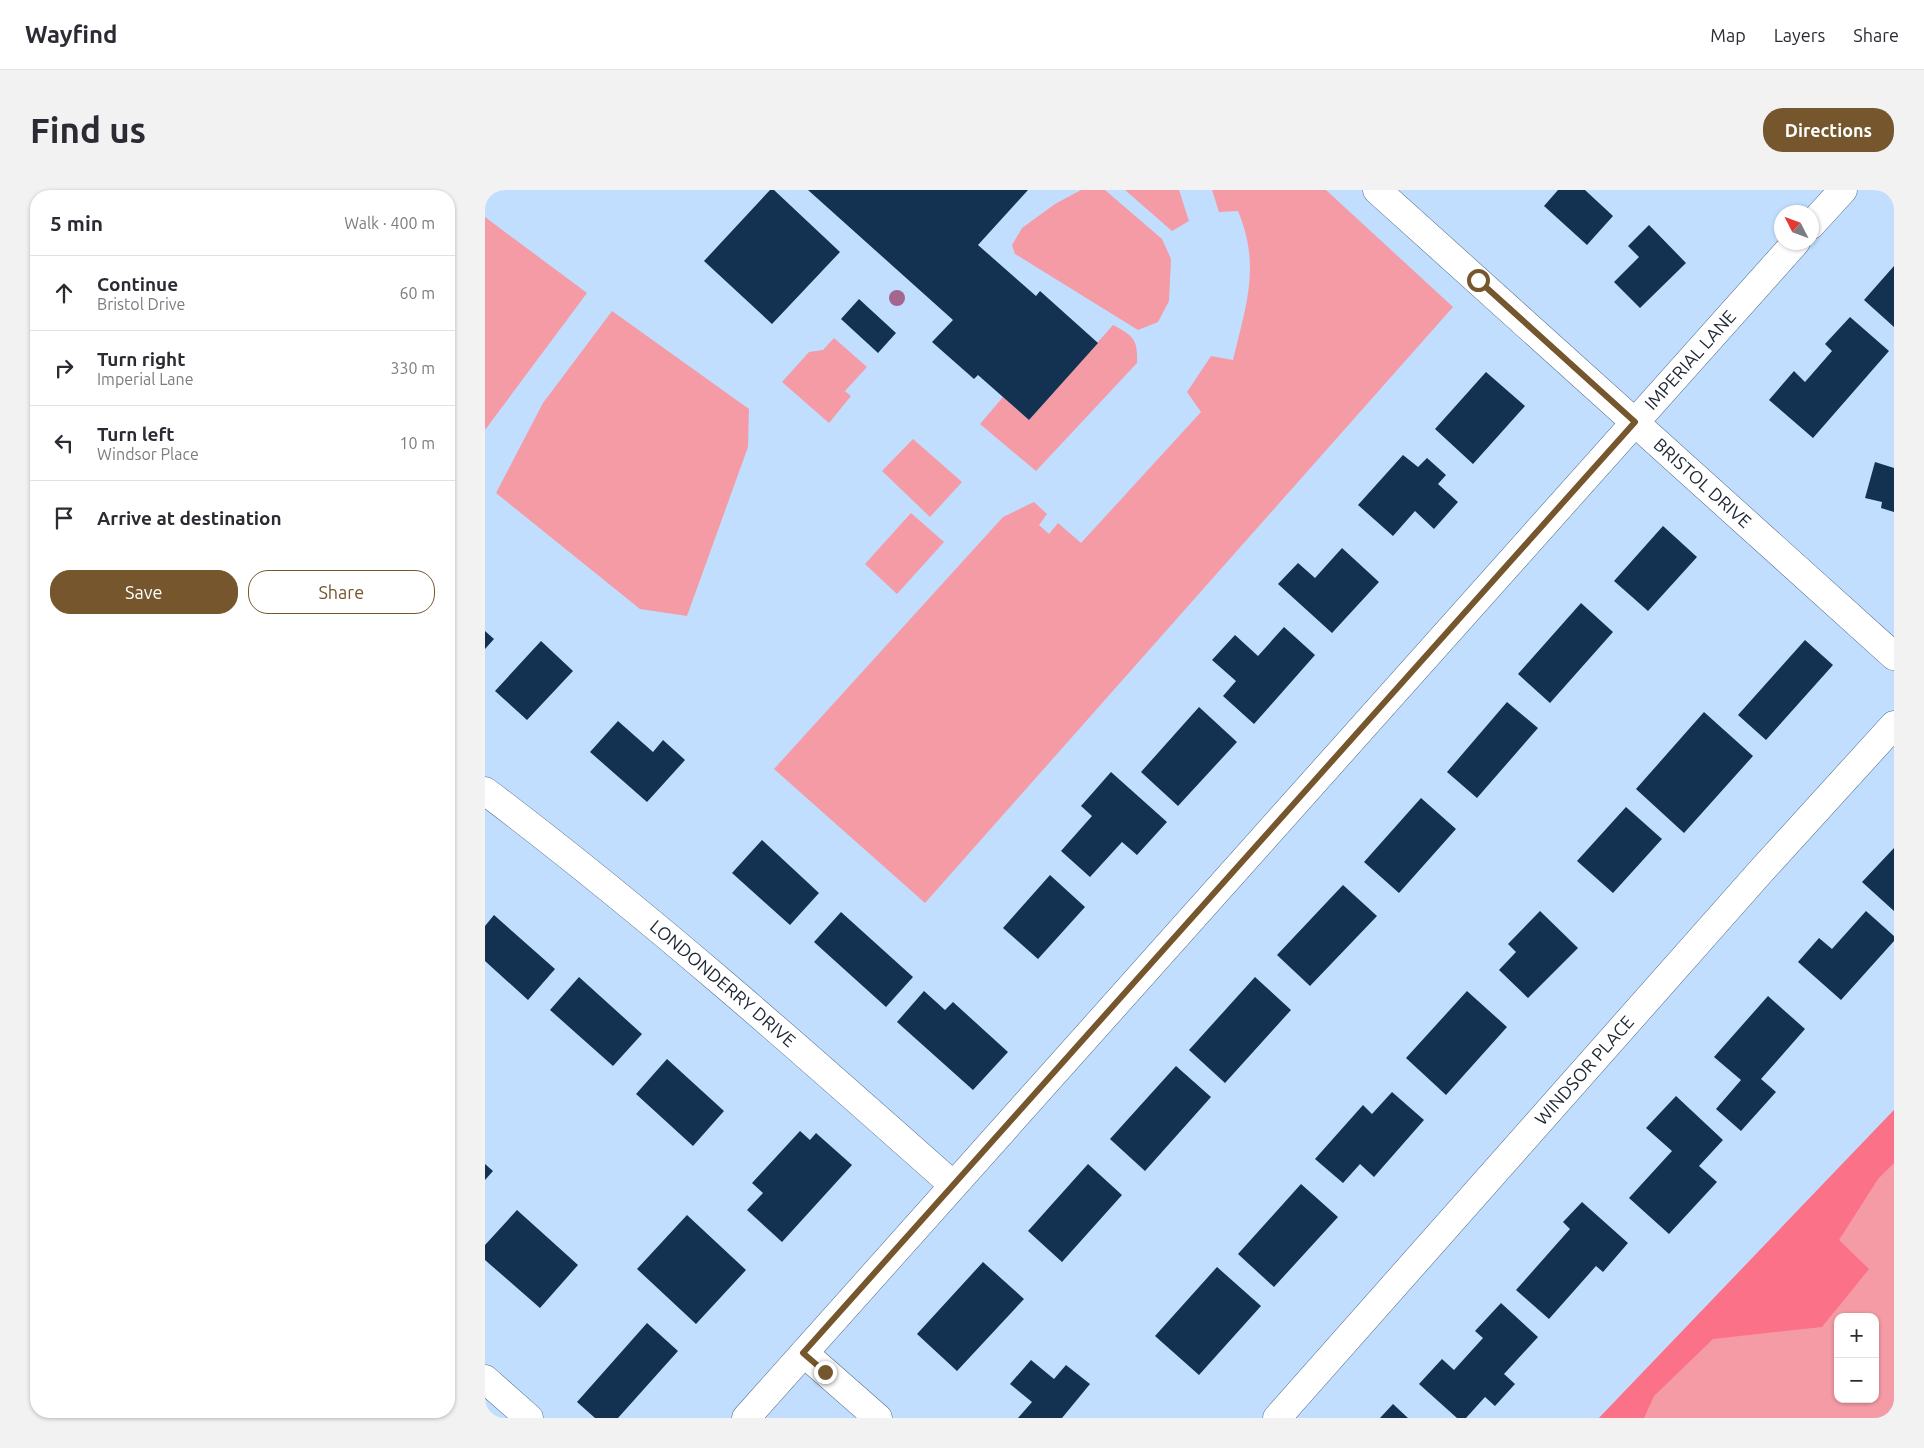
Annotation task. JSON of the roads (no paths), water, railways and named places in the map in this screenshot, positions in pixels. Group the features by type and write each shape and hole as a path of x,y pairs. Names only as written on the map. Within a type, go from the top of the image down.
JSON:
{"street":[{"name":"BRISTOL DRIVE","path":"1377,190 1894,656"},
{"path":"1819,216 1843,190"},
{"name":"IMPERIAL LANE","path":"746,1418 1789,250"},
{"name":"WINDSOR PLACE","path":"1277,1418 1755,877 1894,725"},
{"name":"LONDONDERRY DRIVE","path":"485,791 635,907 736,993 953,1185"},
{"path":"803,1353 877,1418"},
{"path":"485,1379 529,1418"}]}
